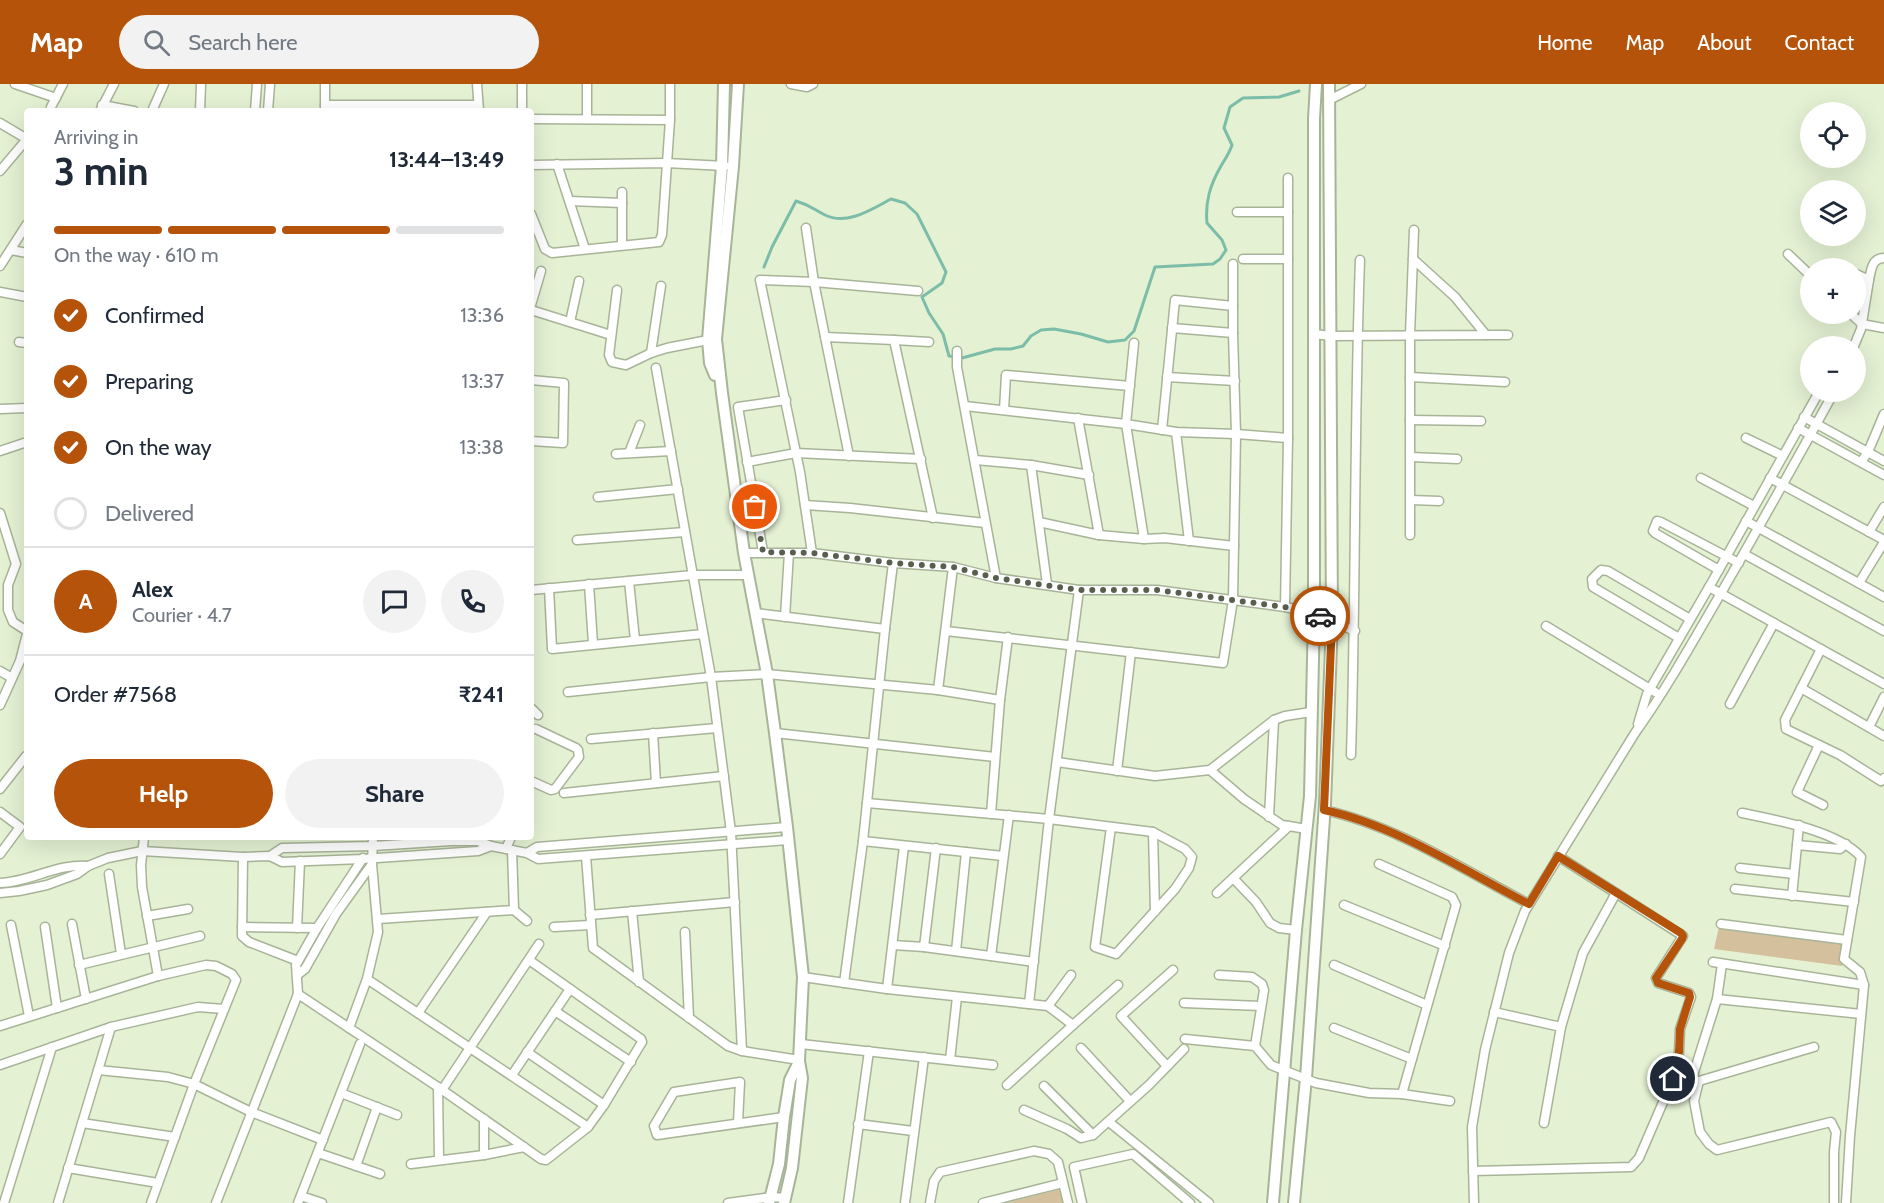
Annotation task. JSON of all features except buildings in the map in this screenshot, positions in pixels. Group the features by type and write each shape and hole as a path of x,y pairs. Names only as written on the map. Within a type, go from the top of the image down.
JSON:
{"street":[{"path":"15,84 56,98"},
{"path":"51,107 63,84"},
{"path":"101,108 114,84"},
{"path":"153,108 164,84"},
{"path":"201,84 201,108"},
{"path":"255,108 256,84"},
{"path":"268,108 270,84"},
{"path":"326,84 325,108 479,108 477,84"},
{"path":"522,84 522,108"},
{"path":"587,84 587,119"},
{"path":"534,221 544,245 548,252 552,253 656,243 661,239 670,120 670,84"},
{"path":"724,84 728,166"},
{"path":"728,1203 785,1201 792,1168 802,1078 799,1060 803,977 787,827 767,674 744,553 722,393 714,363 712,344 738,84"},
{"path":"791,84 807,87 813,84"},
{"path":"1273,1203 1296,930 1310,796 1314,613 1314,119 1316,84"},
{"path":"1294,1203 1306,1078 1325,796 1332,621 1329,84"},
{"path":"1330,99 1361,84"},
{"path":"534,119 670,120"},
{"path":"0,123 24,137"},
{"path":"1,167 24,142"},
{"path":"534,165 666,163 728,166"},
{"path":"557,164 585,249"},
{"path":"1285,607 1288,438 1288,178"},
{"path":"622,192 622,245"},
{"path":"570,201 622,203"},
{"path":"1237,212 1288,212"},
{"path":"806,228 814,282 849,456"},
{"path":"0,266 24,229"},
{"path":"1410,535 1410,334 1414,230"},
{"path":"10,250 24,252"},
{"path":"1788,254 1800,265"},
{"path":"1858,336 1874,263 1884,258"},
{"path":"1243,259 1288,260"},
{"path":"1413,259 1455,297 1486,335"},
{"path":"1351,755 1360,260"},
{"path":"946,631 1223,663 1233,600 1236,434 1233,264"},
{"path":"534,294 541,271"},
{"path":"570,322 579,280"},
{"path":"812,553 786,400 760,280 918,291"},
{"path":"651,352 661,285"},
{"path":"617,290 609,355 612,362 626,364 651,352 675,346 712,344"},
{"path":"0,292 24,296"},
{"path":"1162,430 1175,300 1233,306"},
{"path":"534,311 611,335"},
{"path":"1861,326 1884,327"},
{"path":"1854,336 1861,326"},
{"path":"1172,328 1233,333"},
{"path":"1314,334 1330,336 1508,335"},
{"path":"825,337 929,342"},
{"path":"894,340 933,518"},
{"path":"1134,343 1126,424 1144,539"},
{"path":"957,351 957,367 996,578"},
{"path":"656,368 711,677 724,776 732,844 742,1051"},
{"path":"1004,410 1006,375 1130,386"},
{"path":"534,376 564,383 563,443 534,441"},
{"path":"1167,377 1235,381"},
{"path":"1410,377 1505,382"},
{"path":"534,380 552,381"},
{"path":"763,552 738,407 786,400"},
{"path":"1635,733 1647,694 1813,402"},
{"path":"1473,1203 1472,1126 1485,1050 1509,954 1525,911 1660,695 1739,563 1828,402"},
{"path":"965,406 1078,418 1176,432 1288,438"},
{"path":"0,408 24,408"},
{"path":"1861,462 1868,452 1884,414"},
{"path":"1804,417 1884,461"},
{"path":"1078,418 1099,535"},
{"path":"1410,420 1481,421"},
{"path":"629,453 640,425"},
{"path":"1798,428 1884,475"},
{"path":"1176,432 1190,541"},
{"path":"1746,438 1783,456"},
{"path":"0,450 24,443"},
{"path":"616,454 671,451"},
{"path":"747,462 796,453 921,459"},
{"path":"1411,457 1457,459"},
{"path":"975,460 1031,465 1089,475"},
{"path":"1031,465 1047,584"},
{"path":"1701,478 1754,506"},
{"path":"1770,478 1884,541 1859,583"},
{"path":"598,497 678,489"},
{"path":"1411,500 1439,501"},
{"path":"805,505 985,523"},
{"path":"1869,532 1884,507"},
{"path":"0,513 16,564 8,585 8,610 13,621 24,630"},
{"path":"1719,570 1655,533 1653,531 1657,521 1739,563"},
{"path":"1746,521 1884,597"},
{"path":"1039,522 1099,535 1144,539 1165,538 1234,546"},
{"path":"577,540 685,532"},
{"path":"1313,535 1332,535"},
{"path":"744,553 812,553 893,563 953,567 996,578 1079,590 1157,590 1314,613 1355,631"},
{"path":"784,617 789,553"},
{"path":"1744,554 1884,632"},
{"path":"844,983 863,842 893,563"},
{"path":"938,690 953,567"},
{"path":"1679,638 1593,587 1592,579 1601,570 1608,571 1690,619"},
{"path":"534,590 693,575 748,574"},
{"path":"629,581 635,639"},
{"path":"588,584 593,644"},
{"path":"1709,587 1884,684"},
{"path":"549,588 552,649 703,634"},
{"path":"1029,1004 1049,819 1079,590"},
{"path":"755,613 885,629"},
{"path":"1730,704 1774,623"},
{"path":"1546,626 1660,695"},
{"path":"991,814 1000,700 1008,637"},
{"path":"1821,649 1785,720 1786,729 1840,755 1881,781 1884,778"},
{"path":"1117,771 1131,652"},
{"path":"0,705 12,678 23,661"},
{"path":"0,671 12,678"},
{"path":"568,692 711,677 767,674 938,690 1000,700"},
{"path":"1801,688 1884,736"},
{"path":"1869,727 1884,697"},
{"path":"534,711 538,715"},
{"path":"1057,762 1155,776 1210,770 1274,720 1311,712"},
{"path":"1269,817 1274,720"},
{"path":"591,739 717,728"},
{"path":"534,782 551,790 555,789 579,757 576,748 536,729"},
{"path":"652,733 656,783"},
{"path":"775,733 995,757"},
{"path":"1819,745 1797,792 1823,805"},
{"path":"0,789 24,759"},
{"path":"1210,770 1244,799 1282,825 1307,829"},
{"path":"564,793 724,776"},
{"path":"1310,796 1325,796"},
{"path":"867,802 1049,819 1153,832 1185,849 1192,857 1189,868 1175,889 1116,954 1095,947 1111,827"},
{"path":"1324,810 1399,835 1529,904"},
{"path":"0,812 20,827 0,854"},
{"path":"1742,813 1799,825 1853,847 1862,857 1844,959 1860,972 1864,985 1846,1203"},
{"path":"991,956 1009,815"},
{"path":"1791,896 1799,825"},
{"path":"1217,893 1289,826"},
{"path":"527,854 537,848 787,827"},
{"path":"1153,832 1155,910"},
{"path":"144,840 142,887 158,976"},
{"path":"511,840 509,850 514,910"},
{"path":"270,856 282,848 370,843 478,841 527,854 537,859 788,840"},
{"path":"863,842 1003,856"},
{"path":"349,1028 368,979 377,941 378,919 369,861 370,843"},
{"path":"1797,845 1839,849 1846,844"},
{"path":"0,893 47,885 77,874 88,866 142,850 243,857 270,856 282,862 369,861 478,851 490,846"},
{"path":"887,989 904,846"},
{"path":"924,947 936,848"},
{"path":"956,951 966,852"},
{"path":"586,856 593,948 728,1046 742,1051 799,1060"},
{"path":"1473,1171 1631,1167 1639,1158 1673,1079 1679,1052 1680,1029 1690,997 1689,993 1658,983 1656,978 1683,936 1558,856"},
{"path":"243,857 242,936 249,942 298,961"},
{"path":"297,928 300,861"},
{"path":"216,1203 298,994 296,965 317,928 369,861"},
{"path":"297,975 305,969 369,861"},
{"path":"1379,864 1452,897 1456,905 1402,1094"},
{"path":"0,883 18,881 75,865 88,866"},
{"path":"1740,868 1794,874"},
{"path":"109,874 121,954"},
{"path":"1233,878 1256,902 1270,923 1279,928 1296,930"},
{"path":"1735,890 1854,902"},
{"path":"1544,1123 1561,1026 1583,953 1616,893"},
{"path":"590,915 735,902"},
{"path":"1344,905 1444,946"},
{"path":"147,916 188,909"},
{"path":"378,919 514,910 527,921"},
{"path":"633,911 639,982"},
{"path":"418,1013 487,912"},
{"path":"72,924 86,999"},
{"path":"1721,924 1847,940"},
{"path":"554,927 591,925"},
{"path":"11,926 29,1016"},
{"path":"45,927 57,1008"},
{"path":"242,927 317,928"},
{"path":"685,932 689,1018"},
{"path":"79,965 200,936"},
{"path":"439,1160 440,1088 539,944"},
{"path":"893,945 1034,962"},
{"path":"298,994 440,1088 541,1159 548,1159 588,1127 604,1106 642,1045 641,1039 529,960"},
{"path":"1689,1088 1716,999 1717,963 1864,985"},
{"path":"0,1026 158,976 206,965 216,966 232,974 236,980 194,1084 151,1203"},
{"path":"1334,965 1427,1005"},
{"path":"1167,1066 1121,1016 1173,970"},
{"path":"1048,1006 1071,975"},
{"path":"1219,975 1252,978 1259,981 1264,990 1255,1046"},
{"path":"803,977 887,989 1048,1006 1073,1025"},
{"path":"368,979 588,1127"},
{"path":"1007,1085 1118,985"},
{"path":"512,1075 570,989"},
{"path":"950,1060 957,996"},
{"path":"1716,999 1861,1014"},
{"path":"1184,1003 1261,1006"},
{"path":"0,1065 111,1027 192,1008 204,1006 224,1008"},
{"path":"555,1011 631,1062"},
{"path":"1494,1012 1561,1026"},
{"path":"58,1203 111,1027"},
{"path":"1334,1028 1412,1059"},
{"path":"1185,1039 1255,1046 1271,1065 1316,1083 1369,1093 1402,1094 1450,1101"},
{"path":"322,1203 300,1199 360,1044"},
{"path":"801,1044 993,1065"},
{"path":"4,1203 52,1047"},
{"path":"1814,1047 1699,1081 1694,1101 1700,1132 1717,1150 1831,1122 1836,1132 1834,1203"},
{"path":"1081,1048 1130,1101"},
{"path":"1024,1110 1082,1138 1093,1135 1184,1049"},
{"path":"848,1203 869,1051"},
{"path":"527,1052 604,1106"},
{"path":"905,1203 924,1058"},
{"path":"770,1200 780,1164 790,1080 799,1060"},
{"path":"98,1070 168,1077 194,1084 251,1112 323,1140"},
{"path":"738,1123 740,1082 674,1092 654,1126 657,1135 784,1117"},
{"path":"1044,1086 1093,1135"},
{"path":"341,1093 397,1115"},
{"path":"356,1166 377,1107"},
{"path":"484,1119 484,1155"},
{"path":"1108,1122 1209,1203"},
{"path":"82,1123 175,1137"},
{"path":"858,1124 913,1131"},
{"path":"411,1164 484,1155 524,1147"},
{"path":"930,1203 934,1181 940,1172 1034,1151 1049,1154 1058,1162 1068,1203"},
{"path":"318,1152 380,1174"},
{"path":"1082,1203 1074,1167 1133,1154 1190,1203"},
{"path":"68,1168 158,1183"},
{"path":"983,1203 1063,1183"}],"shaded area":[{"path":"1719,927 1844,943 1842,966 1714,949"},
{"path":"1061,1189 1064,1203 1006,1203"}],"waterway":[{"path":"764,267 796,201 825,215 842,219 859,215 891,199 905,203 917,214 946,272 942,283 922,297 929,313 943,334 949,356 962,358 995,349 1023,346 1031,336 1041,330 1054,329 1108,342 1125,340 1134,331 1155,267 1213,264 1226,250 1222,240 1207,223 1207,215 1211,187 1232,145 1224,128 1230,107 1243,98 1279,97 1299,91"}],"way so far":[{"path":"755,507 763,552 812,553 893,563 953,567 996,578 1079,590 1157,590 1285,607 1320,616"}],"route":[{"path":"1320,616 1332,621 1324,810 1399,835 1529,904 1558,856 1681,933 1682,939 1656,978 1658,983 1689,993 1690,997 1680,1029 1679,1052 1673,1079"}]}
